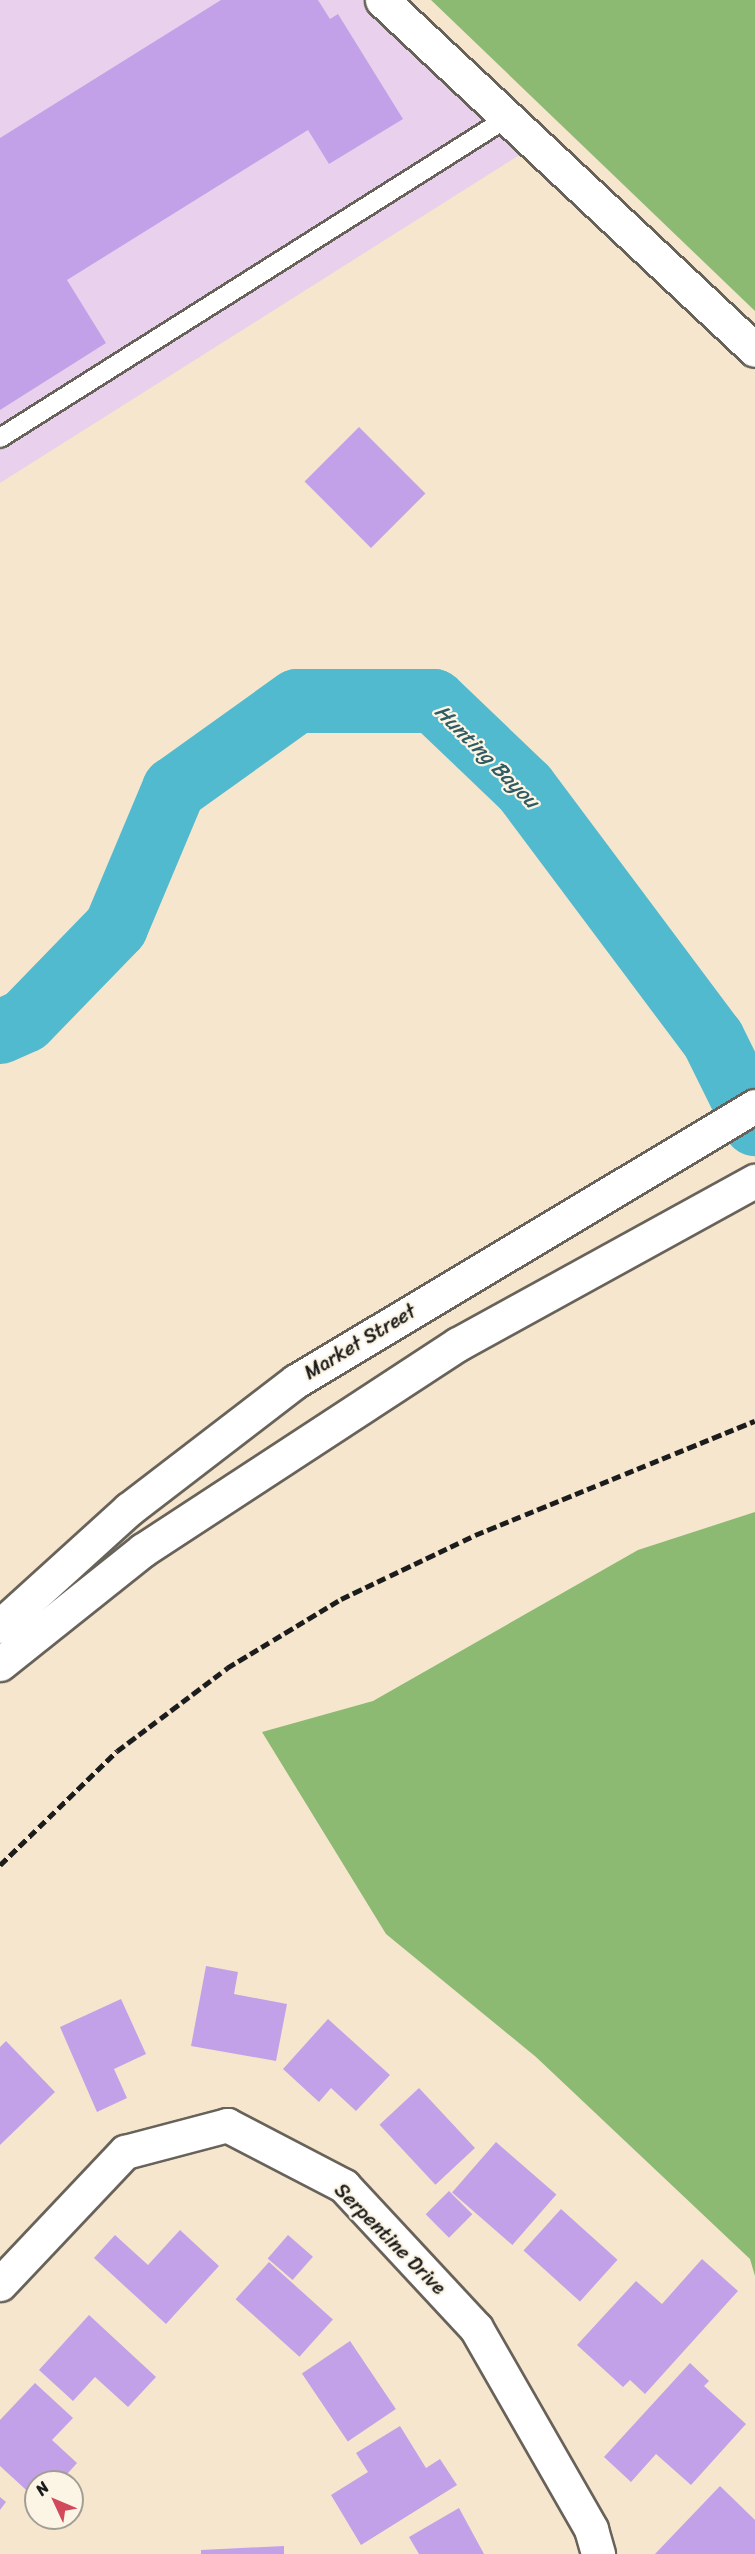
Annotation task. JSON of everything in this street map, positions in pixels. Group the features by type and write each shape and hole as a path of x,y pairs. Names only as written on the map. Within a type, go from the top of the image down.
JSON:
{"main road":[{"path":"382,0 755,350"},
{"name":"Market Street","path":"0,1626 129,1509 296,1381 755,1106"},
{"path":"0,1664 143,1550 458,1344 755,1181"},
{"name":"Serpentine Drive","path":"0,2284 125,2152 227,2125 344,2186 476,2328 591,2529 598,2554"}],"lane":[{"path":"0,438 507,118"}],"shaded area":[{"path":"0,0 363,0 526,151 0,483"}],"green space":[{"path":"431,0 755,0 755,311"},
{"path":"755,1512 755,2276 750,2259 536,2057 386,1934 262,1732 373,1701 638,1550"}],"building":[{"path":"221,0 318,0 330,19 338,14 403,119 329,164 308,130 67,280 106,343 0,410 0,138"},
{"path":"359,427 425,493 371,548 305,481"},
{"path":"206,1966 238,1972 234,1994 287,2004 276,2061 191,2046"},
{"path":"121,1999 146,2054 114,2069 127,2098 97,2112 60,2027"},
{"path":"328,2019 390,2075 356,2111 331,2088 319,2102 283,2069"},
{"path":"6,2041 55,2092 0,2145 0,2047"},
{"path":"419,2088 475,2148 435,2185 380,2125"},
{"path":"496,2142 556,2194 512,2245 452,2193"},
{"path":"449,2191 472,2214 449,2238 426,2214"},
{"path":"561,2209 617,2260 580,2301 524,2251"},
{"path":"180,2230 219,2266 166,2324 94,2258 115,2235 148,2265"},
{"path":"288,2235 313,2257 293,2280 268,2258"},
{"path":"702,2259 738,2291 645,2394 630,2380 623,2387 577,2345 636,2281 662,2304"},
{"path":"269,2262 333,2320 299,2357 236,2299"},
{"path":"89,2315 156,2377 128,2407 95,2377 73,2401 39,2370"},
{"path":"350,2341 396,2409 348,2441 302,2373"},
{"path":"690,2363 709,2381 704,2386 746,2424 691,2485 656,2454 631,2482 604,2457"},
{"path":"35,2383 73,2418 52,2440 77,2463 71,2470 24,2470 24,2488 0,2466 0,2420"},
{"path":"400,2426 426,2468 440,2459 457,2485 361,2545 331,2495 368,2472 356,2453"},
{"path":"720,2486 755,2520 755,2554 655,2554"},
{"path":"0,2497 6,2502 0,2510"},
{"path":"459,2508 484,2554 419,2554 409,2537"},
{"path":"284,2546 284,2554 201,2554 201,2550"}],"waterway":[{"name":"Hunting Bayou","path":"0,1032 25,1021 116,927 174,789 297,701 434,701 525,788 713,1039 755,1124"}],"railway":[{"path":"0,1865 117,1751 227,1668 341,1599 475,1535 755,1421"}]}
